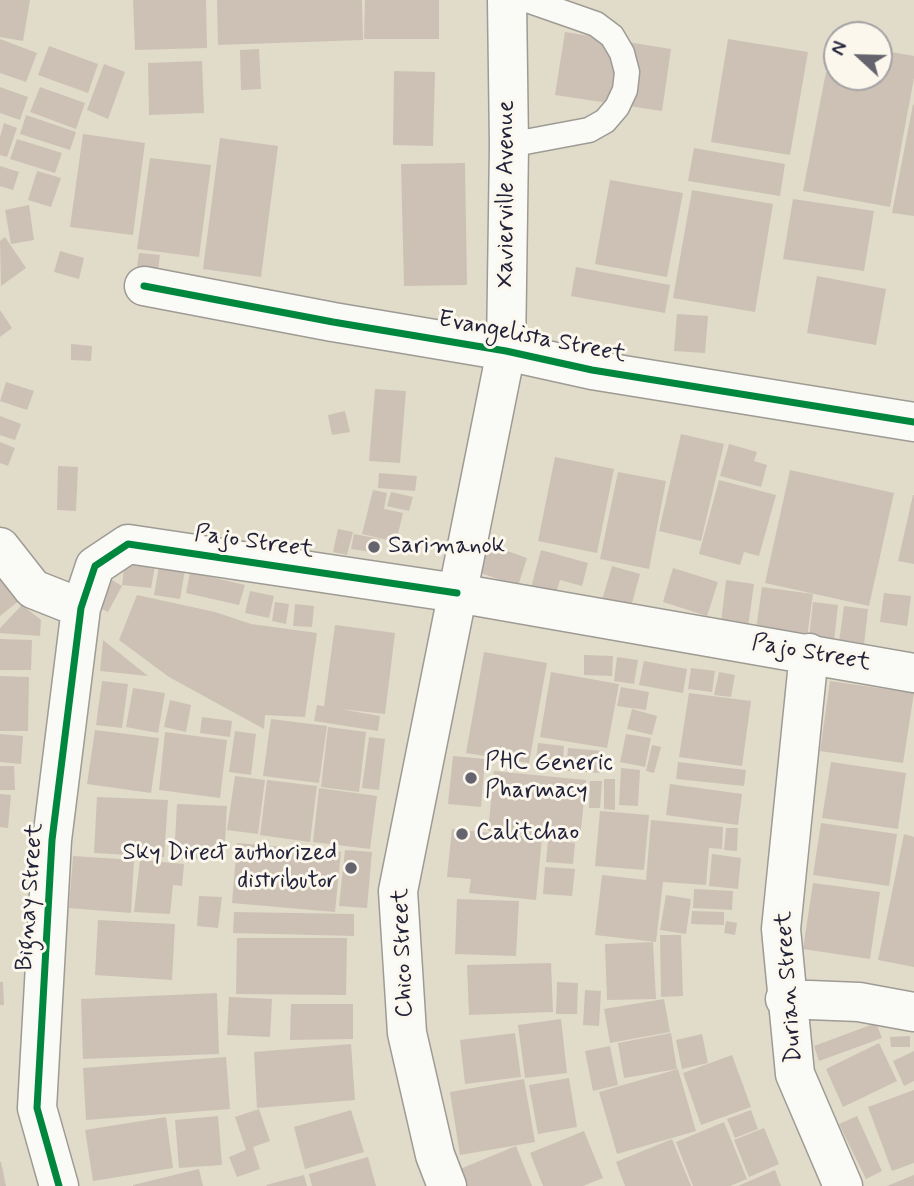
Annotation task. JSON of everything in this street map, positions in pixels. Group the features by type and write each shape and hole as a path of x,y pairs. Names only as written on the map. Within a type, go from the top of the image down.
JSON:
{"street":[{"name":"Xavierville Avenue","path":"457,593 506,351 509,145 507,0"},
{"name":"Evangelista Street","path":"144,286 506,351 592,370 914,422"},
{"name":"Pajo Street","path":"81,608 95,566 128,544 457,593 914,673"},
{"path":"0,547 33,589 81,608"},
{"name":"Chico Street","path":"447,1186 435,1155 407,1033 398,891 457,593"},
{"name":"Bignay Street","path":"59,1186 37,1108 52,840 81,608"},
{"name":"Durian Street","path":"809,653 781,929 785,999 795,1074 843,1186"},
{"path":"785,999 859,1002 914,1012"}],"lane":[{"path":"509,145 589,130 611,114 625,90 625,62 612,36 596,24 527,0"}],"building":[{"path":"0,0 30,0 23,41 0,37"},
{"path":"133,0 206,0 207,48 135,50"},
{"path":"217,0 362,0 363,40 218,45"},
{"path":"365,0 439,0 439,39 364,39"},
{"path":"565,32 671,49 662,111 555,95"},
{"path":"0,39 37,53 26,82 0,73"},
{"path":"728,39 808,52 790,155 711,142"},
{"path":"49,46 98,64 88,93 38,75"},
{"path":"259,49 261,89 241,90 240,50"},
{"path":"893,52 914,56 914,78 890,207 803,191 823,88 823,91 893,91"},
{"path":"202,61 204,113 149,115 148,63"},
{"path":"104,64 125,72 108,119 87,110"},
{"path":"394,71 435,72 433,146 393,145"},
{"path":"0,87 28,97 20,120 0,113"},
{"path":"40,87 85,103 76,129 30,112"},
{"path":"914,105 914,216 892,213"},
{"path":"26,115 76,132 70,150 20,134"},
{"path":"4,123 17,128 7,157 0,155 0,137"},
{"path":"83,134 145,143 133,235 70,227"},
{"path":"220,138 278,146 261,277 203,269"},
{"path":"17,139 62,153 55,173 10,159"},
{"path":"694,148 785,164 780,196 688,181"},
{"path":"150,158 211,165 199,257 137,249"},
{"path":"465,163 467,285 404,286 401,164"},
{"path":"0,166 19,172 13,190 0,186"},
{"path":"37,171 61,178 51,207 28,200"},
{"path":"610,180 683,193 667,277 595,264"},
{"path":"692,190 773,204 755,312 673,298"},
{"path":"793,199 874,211 864,271 783,259"},
{"path":"29,205 34,240 11,244 5,210"},
{"path":"5,237 26,268 1,286 0,241"},
{"path":"60,251 84,258 79,279 54,272"},
{"path":"139,253 160,255 157,277 136,274"},
{"path":"576,267 670,285 665,313 571,296"},
{"path":"817,276 886,289 876,345 807,333"},
{"path":"0,310 12,328 0,337"},
{"path":"677,314 708,316 705,353 674,351"},
{"path":"71,344 92,346 91,361 71,360"},
{"path":"6,382 34,391 27,410 0,401"},
{"path":"375,389 406,391 400,463 369,461"},
{"path":"345,411 350,432 332,435 328,415"},
{"path":"0,416 21,424 15,440 0,435"},
{"path":"681,434 724,444 701,541 659,531"},
{"path":"0,442 15,448 8,466 0,463"},
{"path":"729,444 757,452 754,461 767,465 761,487 720,476"},
{"path":"555,457 614,469 597,553 538,541"},
{"path":"58,466 78,467 76,511 57,510"},
{"path":"790,470 894,493 869,606 765,583"},
{"path":"618,472 666,481 649,569 600,559"},
{"path":"379,473 417,476 415,491 378,488"},
{"path":"719,480 776,495 759,556 744,552 740,565 699,554"},
{"path":"373,490 387,493 384,509 403,513 396,542 362,534"},
{"path":"391,492 413,497 409,511 387,506"},
{"path":"914,495 914,564 898,561"},
{"path":"338,529 353,532 347,555 333,552"},
{"path":"354,534 380,539 378,553 351,549"},
{"path":"482,542 527,558 518,586 472,570"},
{"path":"541,550 588,563 582,586 560,580 553,602 529,595"},
{"path":"160,560 186,564 180,599 154,595"},
{"path":"125,562 155,566 151,588 122,585"},
{"path":"612,566 640,574 629,614 600,607"},
{"path":"673,568 718,582 707,616 663,602"},
{"path":"190,572 245,585 239,605 186,593"},
{"path":"0,576 20,600 0,616"},
{"path":"109,578 122,586 108,612 94,605"},
{"path":"726,580 754,584 748,627 721,623"},
{"path":"762,587 813,594 807,637 756,629"},
{"path":"250,591 274,596 269,618 245,613"},
{"path":"884,593 911,596 907,626 880,622"},
{"path":"137,595 215,612 251,624 317,633 305,717 265,715 264,729 169,677 119,640"},
{"path":"275,602 289,604 286,624 272,621"},
{"path":"813,602 838,605 834,641 809,638"},
{"path":"295,604 314,606 312,627 293,626"},
{"path":"22,605 41,620 40,636 0,633 0,628"},
{"path":"844,606 868,609 864,645 839,642"},
{"path":"335,625 395,633 385,714 340,709 380,716 378,731 314,721 317,705 324,706"},
{"path":"0,639 32,640 31,670 0,670"},
{"path":"103,640 148,676 100,671"},
{"path":"484,652 547,663 529,763 466,753"},
{"path":"584,655 613,656 612,676 584,675"},
{"path":"617,657 638,660 634,684 614,681"},
{"path":"644,661 687,669 683,693 639,685"},
{"path":"691,668 715,671 712,692 688,689"},
{"path":"551,672 619,684 607,748 540,737"},
{"path":"719,672 735,675 731,697 714,695"},
{"path":"0,676 29,677 28,731 0,731"},
{"path":"102,681 128,684 122,728 96,725"},
{"path":"830,681 914,693 903,763 820,751"},
{"path":"621,687 649,692 646,710 617,706"},
{"path":"133,688 165,693 158,733 126,727"},
{"path":"689,693 751,701 742,766 679,757"},
{"path":"170,700 191,705 186,732 164,727"},
{"path":"632,709 657,716 652,735 627,729"},
{"path":"202,717 232,721 230,737 200,733"},
{"path":"271,719 327,726 319,783 263,776"},
{"path":"328,727 366,732 359,792 321,787"},
{"path":"95,730 159,738 151,793 87,784"},
{"path":"235,731 256,734 251,775 229,772"},
{"path":"165,732 227,740 220,798 159,790"},
{"path":"0,734 23,736 21,764 0,762"},
{"path":"626,734 651,738 645,767 620,762"},
{"path":"369,737 385,739 379,790 362,788"},
{"path":"538,743 564,746 562,771 535,768"},
{"path":"652,745 661,747 654,773 646,771"},
{"path":"568,748 603,751 601,773 566,771"},
{"path":"453,756 485,759 481,807 448,804"},
{"path":"678,762 746,770 744,786 676,779"},
{"path":"831,762 906,773 898,829 822,818"},
{"path":"0,766 14,766 15,790 0,790"},
{"path":"621,768 640,770 638,806 619,805"},
{"path":"494,771 586,780 580,839 488,831"},
{"path":"235,776 265,780 258,834 227,830"},
{"path":"604,779 615,779 615,810 604,809"},
{"path":"267,780 317,786 310,842 260,835"},
{"path":"590,781 602,781 600,808 589,808"},
{"path":"670,784 742,794 738,825 666,815"},
{"path":"319,788 377,796 370,849 313,842"},
{"path":"0,794 11,795 8,828 0,827"},
{"path":"97,797 168,800 164,857 94,853"},
{"path":"177,804 227,806 224,860 174,858"},
{"path":"600,811 649,815 644,870 595,866"},
{"path":"651,820 723,827 722,849 709,848 706,885 663,882 656,942 595,935 602,875 646,880"},
{"path":"821,823 897,834 889,886 813,875"},
{"path":"726,828 738,828 737,851 724,850"},
{"path":"452,829 542,838 536,900 469,893 471,879 447,877"},
{"path":"904,834 914,837 914,967 878,960"},
{"path":"548,840 575,843 573,864 546,862"},
{"path":"237,843 341,852 335,912 232,903"},
{"path":"345,850 372,852 367,908 339,906"},
{"path":"712,854 741,858 738,889 709,886"},
{"path":"73,856 134,860 131,913 69,908"},
{"path":"140,860 184,864 182,886 173,885 170,914 134,912"},
{"path":"545,867 575,869 572,896 543,894"},
{"path":"813,883 880,892 870,959 803,949"},
{"path":"694,889 733,891 732,910 693,908"},
{"path":"666,895 691,899 686,934 660,930"},
{"path":"199,896 222,897 218,928 197,926"},
{"path":"457,899 519,901 516,956 455,954"},
{"path":"692,911 724,912 724,925 691,924"},
{"path":"234,912 354,914 354,936 233,933"},
{"path":"98,920 175,924 172,980 95,975"},
{"path":"726,921 737,923 735,935 724,933"},
{"path":"660,935 681,935 683,996 661,997"},
{"path":"237,938 347,938 346,995 236,994"},
{"path":"653,942 656,999 607,1000 605,944"},
{"path":"551,963 553,1012 469,1015 467,965"},
{"path":"0,982 3,982 4,1005 0,1005"},
{"path":"557,982 578,983 577,1014 556,1014"},
{"path":"585,990 601,991 599,1026 583,1025"},
{"path":"217,993 219,1054 83,1059 81,999"},
{"path":"229,997 272,999 270,1037 227,1035"},
{"path":"664,999 670,1032 610,1043 604,1009"},
{"path":"291,1004 353,1004 353,1039 290,1040"},
{"path":"561,1019 567,1073 525,1078 518,1025"},
{"path":"876,1023 882,1038 819,1061 814,1046"},
{"path":"515,1033 521,1077 465,1084 460,1040"},
{"path":"671,1033 677,1069 624,1078 618,1043"},
{"path":"702,1034 708,1063 682,1069 676,1040"},
{"path":"910,1036 910,1047 891,1047 890,1037"},
{"path":"879,1043 897,1081 843,1107 826,1069"},
{"path":"351,1044 355,1100 257,1108 254,1052"},
{"path":"610,1046 618,1085 593,1091 585,1051"},
{"path":"914,1051 914,1081 904,1086 893,1061"},
{"path":"732,1055 751,1107 701,1125 683,1073"},
{"path":"226,1057 230,1109 86,1120 83,1068"},
{"path":"678,1069 696,1131 617,1154 599,1092"},
{"path":"569,1078 577,1127 538,1134 529,1085"},
{"path":"524,1079 535,1142 460,1155 450,1092"},
{"path":"914,1090 914,1163 892,1171 868,1107"},
{"path":"259,1109 270,1141 253,1147 260,1169 237,1177 229,1157 246,1150 235,1117"},
{"path":"351,1110 364,1152 305,1169 294,1127"},
{"path":"751,1110 758,1129 735,1138 727,1119"},
{"path":"218,1116 222,1165 179,1168 175,1120"},
{"path":"857,1116 882,1171 866,1179 839,1124"},
{"path":"166,1117 173,1168 93,1181 85,1130"},
{"path":"724,1122 747,1179 730,1186 693,1186 676,1142"},
{"path":"764,1128 779,1164 749,1177 734,1140"},
{"path":"584,1131 603,1178 583,1186 543,1186 530,1153"},
{"path":"672,1139 691,1186 625,1186 616,1162"},
{"path":"516,1146 532,1186 461,1186 455,1171"},
{"path":"368,1157 376,1186 312,1186 309,1174"},
{"path":"1,1162 6,1186 0,1186"},
{"path":"199,1169 203,1186 133,1186 133,1185"},
{"path":"775,1170 781,1186 738,1186"},
{"path":"304,1175 307,1186 266,1185"},
{"path":"914,1175 914,1186 887,1186"}],"cycle path":[{"path":"144,286 506,351 592,370 914,422"},
{"path":"59,1186 37,1108 52,840 81,608 95,566 128,544 457,593"}],"place":[{"name":"Sarimanok","path":"374,547"},
{"name":"PHC Generic Pharmacy","path":"471,778"},
{"name":"Calitchao","path":"462,834"},
{"name":"Sky Direct authorized distributor","path":"351,868"}]}
